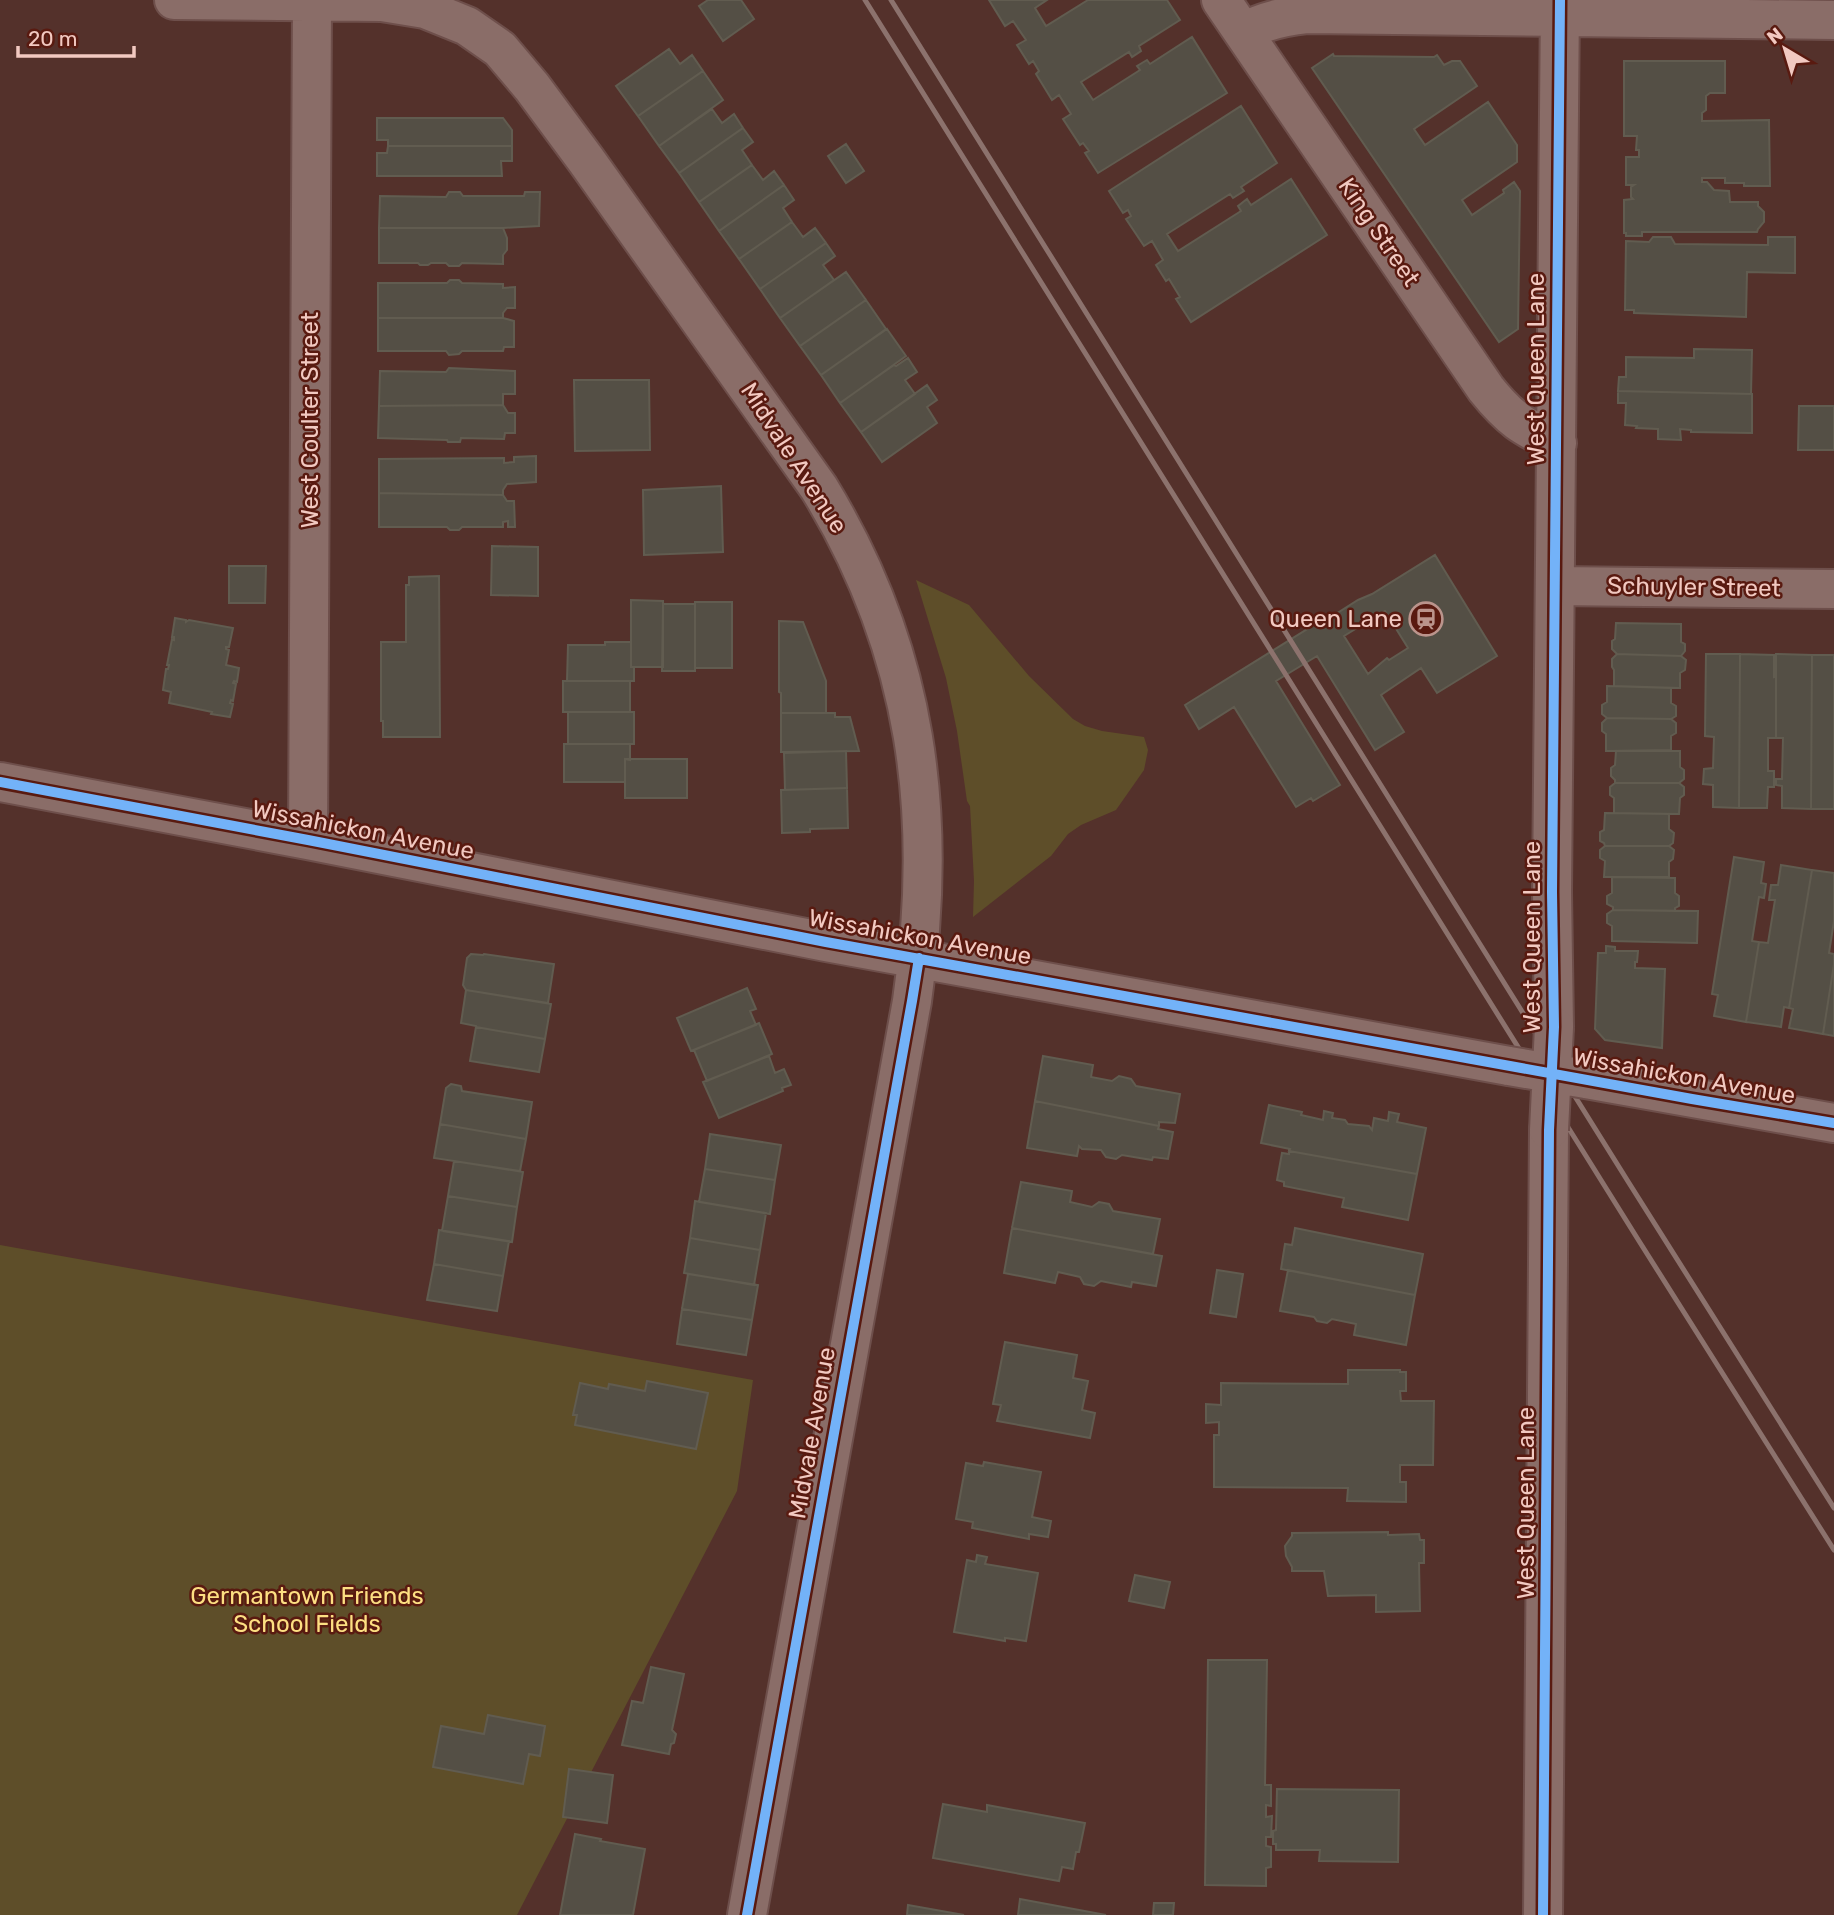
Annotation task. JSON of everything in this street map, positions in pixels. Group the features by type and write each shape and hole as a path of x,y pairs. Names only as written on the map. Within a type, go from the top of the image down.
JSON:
{"street":[{"name":"Midvale Avenue","path":"174,0 382,2 425,9 467,26 500,49 578,149 819,488 869,583 900,674 912,725 920,786 923,901 919,958 747,1915"},
{"name":"King Street","path":"1221,0 1486,389 1511,418 1557,443"},
{"name":"West Coulter Street","path":"309,840 312,1"},
{"path":"1243,33 1274,19 1307,14 1560,8 1834,20"},
{"name":"West Queen Lane","path":"1543,1915 1549,1130 1569,1077 1554,1027 1552,892 1560,8"},
{"name":"Schuyler Street","path":"1555,586 1834,589"},
{"name":"Wissahickon Avenue","path":"0,782 919,958 1834,1123"}],"green space":[{"path":"916,580 969,605 1029,676 1073,719 1102,731 1144,737 1148,750 1144,770 1116,810 1081,825 1068,834 1051,856 973,917 970,806 946,678"},
{"name":"Germantown Friends School Fields","path":"0,1245 753,1380 737,1491 517,1915 0,1915"}],"building":[{"path":"708,0 741,0 754,19 723,41 699,6"},
{"path":"989,0 1047,0 1035,8 1046,26 1088,0 1167,0 1180,20 1139,46 1141,51 1132,57 1129,52 1081,82 1093,100 1140,70 1137,66 1147,60 1150,64 1192,37 1227,93 1098,173 1085,153 1089,151 1083,143 1080,145 1063,119 1071,114 1059,95 1052,100 1036,74 1039,71 1033,61 1029,64 1017,45 1026,40 1013,21 1005,26"},
{"path":"669,49 680,64 692,55 703,71 638,116 616,86"},
{"path":"1333,54 1437,55 1444,65 1460,61 1477,86 1414,129 1425,145 1488,102 1517,145 1517,162 1462,200 1472,215 1504,193 1503,190 1514,182 1520,191 1518,329 1499,342 1312,68"},
{"path":"1624,61 1725,61 1725,93 1710,93 1706,96 1706,110 1702,113 1702,121 1769,120 1770,186 1725,183 1725,178 1702,178 1702,182 1707,182 1714,190 1729,191 1730,202 1758,202 1764,212 1764,222 1757,232 1642,232 1642,236 1626,236 1624,200 1633,199 1631,187 1634,185 1626,185 1626,157 1639,157 1639,150 1636,150 1637,136 1624,136"},
{"path":"703,71 723,100 659,146 638,116"},
{"path":"1241,106 1277,163 1241,187 1244,191 1233,198 1230,194 1167,234 1178,251 1241,211 1238,206 1247,199 1251,205 1291,179 1327,235 1191,322 1176,299 1180,297 1169,279 1166,281 1156,265 1163,260 1152,241 1144,246 1126,219 1131,216 1128,210 1123,213 1109,191"},
{"path":"712,109 722,123 734,114 743,128 679,173 659,146"},
{"path":"377,118 503,118 512,130 512,146 388,146 388,140 377,140"},
{"path":"743,128 753,142 742,150 752,165 699,202 679,173"},
{"path":"846,144 864,171 846,183 828,156"},
{"path":"388,146 512,146 512,161 501,161 502,176 377,176 377,153 387,153"},
{"path":"752,165 763,180 774,171 784,185 719,231 699,202"},
{"path":"784,185 794,200 783,208 792,222 739,259 719,231"},
{"path":"449,192 460,192 463,196 524,196 525,192 540,192 539,226 379,228 380,196 446,197"},
{"path":"792,222 803,237 815,228 826,243 760,289 739,259"},
{"path":"379,228 503,228 507,238 507,250 503,255 503,264 462,263 459,266 449,266 446,263 379,263"},
{"path":"1653,237 1671,237 1675,244 1768,245 1768,237 1795,237 1795,273 1747,272 1746,317 1634,313 1634,310 1625,310 1626,241 1649,242"},
{"path":"826,243 835,256 823,265 834,280 780,318 760,289"},
{"path":"846,272 866,300 800,346 780,318"},
{"path":"450,280 503,284 503,288 515,287 515,308 507,308 503,318 378,318 378,283 447,283"},
{"path":"866,300 886,329 821,375 800,346"},
{"path":"378,318 503,318 514,321 514,347 504,347 503,351 462,351 449,355 446,351 378,351"},
{"path":"887,329 906,356 840,403 821,375"},
{"path":"1694,349 1752,350 1751,394 1618,391 1619,377 1626,377 1626,357 1694,358"},
{"path":"908,358 917,372 905,380 915,394 861,432 840,403"},
{"path":"449,368 515,371 515,394 503,394 503,405 379,406 380,371 446,372"},
{"path":"574,380 649,380 650,450 575,451"},
{"path":"927,385 937,400 927,407 937,423 882,462 861,432"},
{"path":"1618,391 1752,394 1752,433 1691,432 1680,429 1681,440 1658,439 1658,429 1625,425 1626,403 1618,403"},
{"path":"503,405 508,413 515,413 515,433 505,433 504,439 461,438 460,442 448,442 378,438 379,406"},
{"path":"1799,406 1834,406 1834,450 1798,450"},
{"path":"536,456 536,482 507,484 503,495 379,493 379,459 504,458 504,463 514,462 514,457"},
{"path":"721,486 723,552 644,555 643,490"},
{"path":"379,493 503,495 507,501 514,501 515,527 508,527 508,521 503,522 503,527 462,527 459,530 450,530 447,527 379,527"},
{"path":"492,546 538,547 538,596 491,595"},
{"path":"1435,555 1497,656 1437,693 1421,668 1381,695 1404,732 1375,750 1317,656 1276,681 1340,785 1313,801 1311,798 1296,807 1234,707 1199,729 1185,705 1330,615 1331,617","holes":["1385,611 1408,648 1389,660 1387,658 1368,674 1344,636"]},
{"path":"229,566 266,566 265,603 229,603"},
{"path":"439,576 440,737 383,737 381,642 406,642 406,585 409,585 409,577"},
{"path":"631,600 663,601 663,667 631,667"},
{"path":"695,602 732,602 732,668 695,668"},
{"path":"663,604 695,604 695,671 662,671"},
{"path":"175,618 233,628 229,647 226,647 229,650 226,665 239,668 237,682 233,683 236,684 233,701 230,703 233,704 230,717 169,703 171,692 163,690 172,639 174,640 172,637"},
{"path":"779,621 803,622 826,681 826,713 781,713"},
{"path":"1616,623 1681,624 1681,642 1685,644 1685,651 1681,656 1617,654 1612,649"},
{"path":"605,642 631,642 634,681 567,681 568,645 605,645"},
{"path":"1617,654 1681,656 1686,660 1685,670 1680,673 1680,688 1614,686 1612,659"},
{"path":"1706,654 1740,654 1739,808 1713,807 1713,785 1703,784 1704,769 1713,768 1714,737 1705,736"},
{"path":"1740,654 1774,655 1776,738 1768,738 1768,771 1774,771 1774,787 1768,787 1767,808 1739,808"},
{"path":"1776,654 1812,655 1811,809 1782,808 1782,786 1776,785 1776,779 1782,779 1783,738 1776,738"},
{"path":"1812,655 1834,655 1834,809 1811,809"},
{"path":"563,681 630,681 630,712 563,712"},
{"path":"1607,686 1671,688 1671,703 1676,706 1676,716 1671,719 1607,718 1602,714 1602,705 1607,702"},
{"path":"568,712 634,712 634,744 568,744"},
{"path":"781,713 835,713 835,717 850,717 859,751 781,752"},
{"path":"1607,718 1671,719 1676,723 1676,733 1671,736 1671,750 1606,751 1606,734 1602,731 1602,723"},
{"path":"564,744 630,744 630,760 625,759 625,782 564,782"},
{"path":"846,751 847,788 785,790 784,753"},
{"path":"1616,751 1680,751 1680,767 1684,770 1684,779 1679,783 1615,783 1611,768 1615,765"},
{"path":"625,759 687,759 687,798 625,798"},
{"path":"1615,783 1679,783 1684,787 1684,795 1680,798 1679,814 1614,813 1614,798 1610,795 1610,787"},
{"path":"847,788 848,828 782,833 781,790"},
{"path":"1605,813 1669,814 1669,829 1674,833 1673,843 1669,846 1605,846 1600,841 1600,832 1604,830"},
{"path":"1605,846 1669,846 1674,850 1673,859 1669,862 1669,877 1604,877 1605,861 1600,858 1600,850"},
{"path":"1734,857 1764,862 1761,883 1766,884 1764,898 1759,897 1752,941 1759,942 1746,1022 1714,1016 1718,995 1712,994"},
{"path":"1781,865 1812,870 1789,1008 1784,1007 1781,1027 1746,1022 1759,942 1768,943 1775,900 1769,900 1771,885 1778,885"},
{"path":"1812,870 1834,873 1834,921 1829,953 1834,954 1834,964 1823,1034 1789,1028 1793,1009 1789,1008"},
{"path":"1612,877 1675,878 1675,893 1679,896 1679,906 1675,911 1613,910 1613,907 1607,904 1607,896 1612,893"},
{"path":"1613,910 1698,911 1697,943 1612,941 1612,926 1607,923 1607,914"},
{"path":"1606,946 1615,947 1615,951 1638,951 1635,968 1665,969 1662,1048 1605,1040 1595,1029 1598,953 1606,953"},
{"path":"471,954 554,964 548,1003 466,990 463,985 467,958"},
{"path":"1834,964 1834,1036 1823,1034"},
{"path":"747,988 756,1009 750,1011 756,1025 691,1051 677,1018"},
{"path":"466,990 551,1004 545,1039 461,1023"},
{"path":"759,1023 772,1054 707,1081 694,1050"},
{"path":"476,1027 545,1039 539,1072 470,1061"},
{"path":"769,1056 775,1073 784,1069 791,1085 782,1088 783,1091 719,1118 703,1082"},
{"path":"1043,1056 1093,1065 1091,1077 1112,1081 1119,1076 1131,1079 1136,1086 1180,1094 1175,1123 1159,1122 1159,1126 1035,1101"},
{"path":"451,1084 461,1086 462,1091 532,1102 526,1139 440,1124 446,1088"},
{"path":"1035,1101 1159,1126 1158,1129 1173,1132 1168,1159 1153,1157 1152,1160 1122,1155 1116,1159 1106,1157 1101,1150 1082,1149 1079,1146 1077,1156 1027,1148"},
{"path":"1269,1105 1323,1120 1324,1111 1333,1113 1332,1118 1345,1120 1348,1124 1369,1126 1372,1130 1374,1118 1388,1121 1389,1112 1399,1114 1397,1122 1426,1128 1417,1174 1289,1151 1290,1149 1261,1143"},
{"path":"440,1124 526,1139 520,1171 434,1158"},
{"path":"710,1134 781,1145 775,1180 705,1169"},
{"path":"1289,1151 1417,1174 1408,1220 1342,1207 1344,1198 1284,1186 1284,1182 1277,1180 1282,1153 1289,1154"},
{"path":"454,1161 523,1172 517,1207 448,1196"},
{"path":"705,1169 775,1180 770,1214 699,1202"},
{"path":"1021,1182 1072,1191 1070,1202 1092,1207 1099,1202 1109,1204 1113,1211 1160,1219 1153,1254 1012,1228"},
{"path":"448,1196 517,1207 512,1242 442,1231"},
{"path":"695,1201 766,1213 760,1250 690,1238"},
{"path":"1012,1228 1162,1256 1156,1286 1132,1282 1131,1287 1101,1281 1094,1286 1084,1284 1080,1277 1058,1272 1055,1283 1004,1273"},
{"path":"1295,1228 1423,1254 1415,1295 1281,1269 1285,1244 1292,1245"},
{"path":"439,1230 509,1241 503,1276 434,1264"},
{"path":"690,1238 760,1250 754,1285 684,1273"},
{"path":"434,1264 503,1276 497,1311 427,1300"},
{"path":"1217,1270 1243,1274 1236,1317 1210,1313"},
{"path":"1288,1270 1415,1295 1406,1345 1354,1335 1356,1324 1332,1319 1327,1323 1317,1321 1314,1317 1280,1311"},
{"path":"688,1274 758,1285 752,1320 682,1309"},
{"path":"682,1309 752,1320 746,1355 677,1344"},
{"path":"1005,1342 1077,1355 1073,1378 1088,1381 1082,1410 1095,1413 1090,1438 997,1421 1001,1405 993,1404"},
{"path":"1348,1370 1406,1372 1406,1391 1400,1391 1401,1401 1434,1401 1433,1465 1400,1465 1400,1482 1406,1482 1406,1502 1347,1501 1348,1488 1214,1487 1214,1435 1219,1435 1219,1422 1206,1423 1206,1404 1221,1405 1221,1383 1348,1384"},
{"path":"647,1381 708,1393 696,1449 575,1425 577,1415 573,1415 580,1383 608,1389 609,1384 645,1391"},
{"path":"984,1462 1041,1472 1032,1517 1051,1521 1048,1537 1029,1534 1029,1539 972,1528 973,1522 956,1519 966,1463 983,1466"},
{"path":"1388,1532 1388,1535 1419,1534 1420,1540 1424,1540 1424,1563 1419,1563 1420,1611 1376,1612 1376,1595 1328,1596 1324,1571 1292,1571 1286,1556 1285,1546 1292,1533"},
{"path":"977,1555 987,1557 985,1564 1038,1573 1026,1641 1005,1638 1005,1641 954,1632 967,1560 976,1562"},
{"path":"1135,1575 1170,1582 1164,1608 1129,1601"},
{"path":"1208,1660 1267,1660 1265,1785 1271,1785 1271,1806 1266,1805 1266,1817 1272,1816 1271,1837 1266,1837 1266,1846 1271,1847 1271,1867 1266,1868 1266,1886 1205,1885"},
{"path":"651,1667 684,1674 672,1730 676,1734 669,1754 622,1745 632,1701 643,1703"},
{"path":"488,1715 545,1726 540,1756 529,1754 523,1784 433,1767 441,1726 484,1734"},
{"path":"569,1769 613,1775 607,1823 563,1817"},
{"path":"1277,1789 1399,1790 1398,1862 1319,1861 1320,1850 1276,1850 1273,1831 1276,1830"},
{"path":"943,1804 987,1812 987,1805 1085,1823 1073,1869 1062,1867 1059,1881 933,1858"},
{"path":"575,1834 645,1849 633,1915 560,1915"},
{"path":"1020,1899 1106,1915 1018,1915"},
{"path":"1154,1903 1174,1903 1173,1915 1153,1915"},
{"path":"908,1905 964,1915 907,1915"}],"railway":[{"path":"865,0 1834,1550"},
{"path":"891,0 1834,1508"}],"cycle path":[{"path":"1543,1915 1549,1130 1554,1027 1552,892 1560,0"},
{"path":"0,782 826,942 1834,1123"},
{"path":"747,1915 919,958"}],"place":[{"name":"Queen Lane","path":"1426,619"}]}
